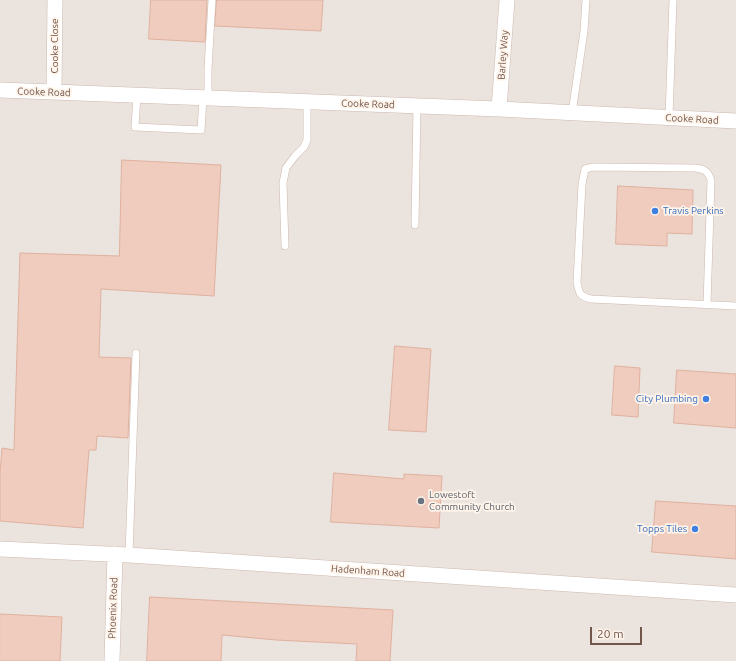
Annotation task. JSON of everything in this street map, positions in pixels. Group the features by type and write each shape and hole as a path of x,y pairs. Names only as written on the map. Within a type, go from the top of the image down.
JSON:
{"street":[{"name":"Cooke Close","path":"54,92 55,0"},
{"name":"Barley Way","path":"500,109 507,0"},
{"name":"Cooke Road","path":"0,90 500,109 736,121"},
{"name":"Hadenham Road","path":"0,549 122,555 736,595"},
{"name":"Phoenix Road","path":"112,661 122,555"}],"lane":[{"path":"137,96 135,127 201,130 208,69 212,0"},
{"path":"572,113 584,31 586,0"},
{"path":"669,118 673,0"},
{"path":"285,246 282,183 286,168 304,147 307,140 306,102"},
{"path":"415,225 417,106"},
{"path":"707,304 711,180 709,173 703,169 593,167 586,169 582,184 577,274 579,293 591,299 736,306"},
{"path":"122,555 136,353"}],"shaded area":[{"path":"0,0 736,0 736,661 0,661"}],"building":[{"path":"151,0 207,0 205,42 149,39"},
{"path":"217,0 323,0 321,31 215,26"},
{"path":"122,160 221,165 214,296 101,289 99,357 131,358 128,438 97,436 96,450 89,450 83,528 0,521 0,473 2,448 14,450 20,253 119,256"},
{"name":"Travis Perkins","path":"618,186 693,190 692,234 667,233 667,246 616,244"},
{"path":"395,346 431,349 426,432 389,430"},
{"path":"615,366 640,368 638,417 612,415"},
{"name":"City Plumbing","path":"677,370 736,374 736,428 674,423"},
{"path":"334,473 404,479 404,474 442,476 439,528 331,522"},
{"name":"Topps Tiles","path":"656,501 736,506 736,559 652,552"},
{"path":"150,597 393,610 390,661 356,661 357,644 276,640 222,635 221,661 147,661"},
{"path":"0,614 62,617 60,661 0,661"}],"place":[{"name":"Travis Perkins","path":"655,211"},
{"name":"City Plumbing","path":"706,399"},
{"name":"Lowestoft Community Church","path":"421,501"},
{"name":"Topps Tiles","path":"695,529"}]}
